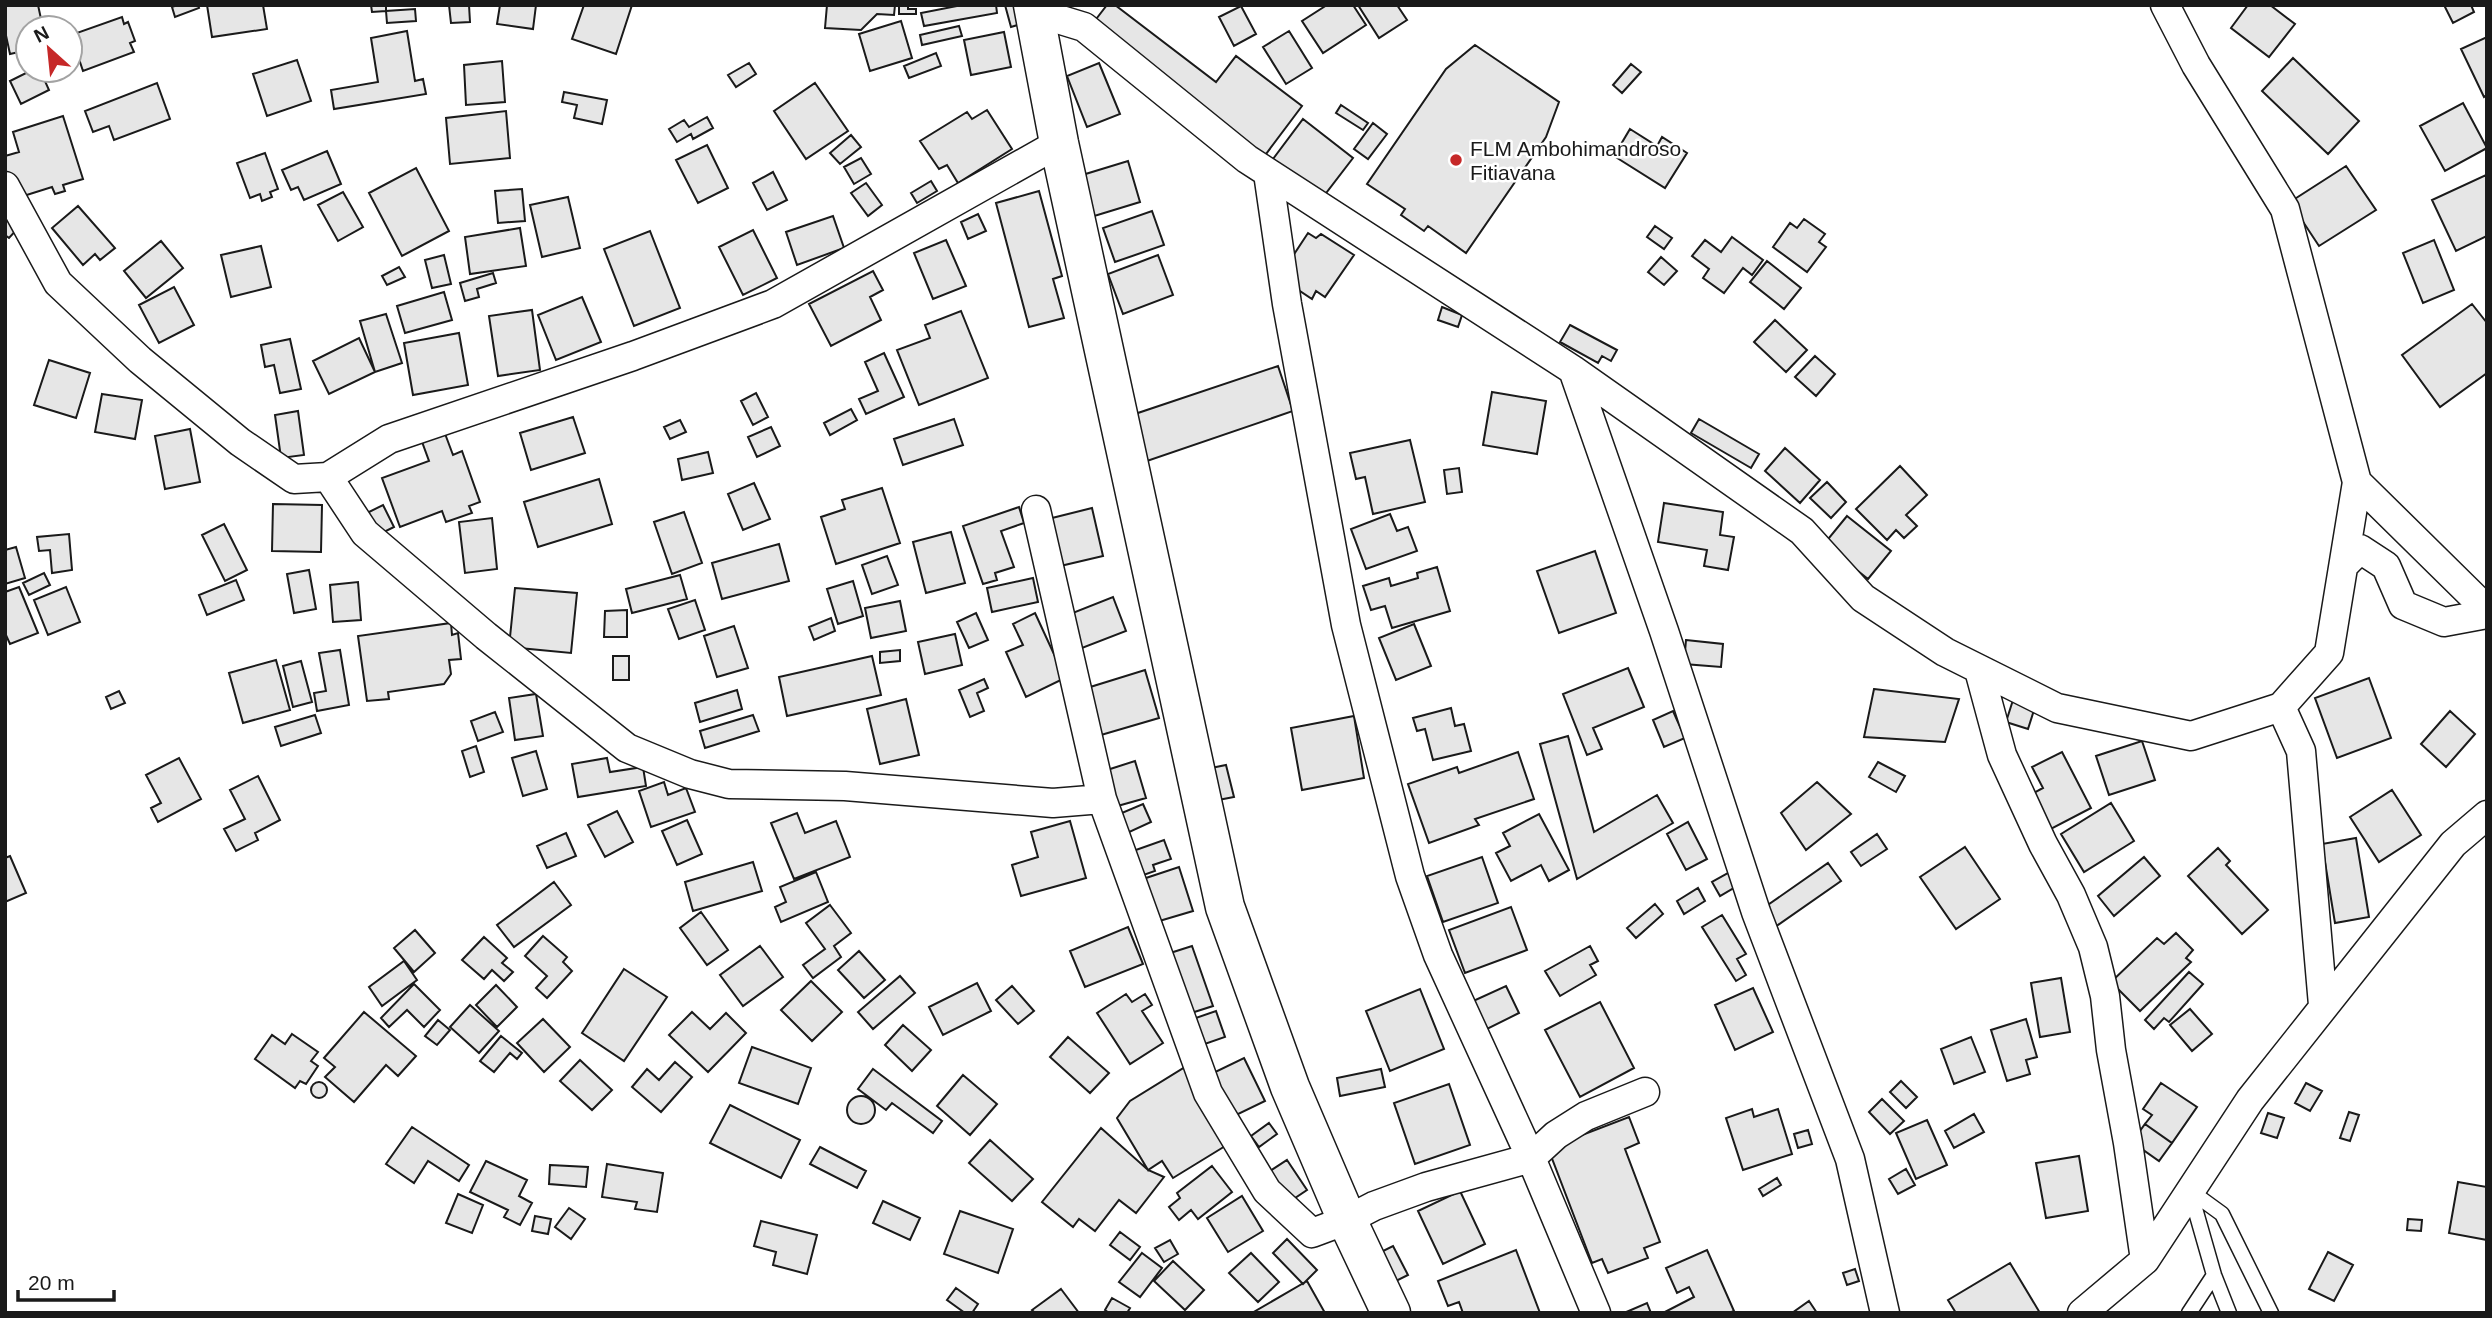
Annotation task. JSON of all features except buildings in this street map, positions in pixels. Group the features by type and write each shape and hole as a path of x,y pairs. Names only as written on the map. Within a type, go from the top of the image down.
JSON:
{"street":[{"path":"1034,9 1084,27 1247,159 1573,370 1802,531 1863,598 1945,652 2057,708 2191,736 2281,707 2329,653 2357,482 2285,209 2196,65 2165,5"},
{"path":"1034,9 1059,143 1225,907 1290,1087 1347,1220 1391,1313"},
{"path":"5,186 58,283 140,360 240,442 294,479 328,477 389,439 633,356 773,304 1059,143"},
{"path":"1268,173 1287,304 1344,613 1410,876 1438,955 1531,1158 1596,1313"},
{"path":"1573,370 1664,631 1756,912 1850,1159 1885,1313"},
{"path":"328,477 365,533 486,636 627,748 691,774 729,784 845,786 1053,803 1102,799"},
{"path":"2357,482 2487,612"},
{"path":"1036,510 1102,799 1208,1093 1267,1192 1312,1233 1426,1187 1531,1158 1556,1135 1586,1116 1645,1092"},
{"path":"2345,564 2360,549 2386,566 2403,605 2444,622 2487,612"},
{"path":"1979,670 2002,755 2043,844 2071,895 2093,947 2105,996 2111,1050 2145,1259"},
{"path":"2281,707 2301,751 2323,1005"},
{"path":"2081,1313 2145,1259 2250,1100 2323,1005 2453,844 2487,816"}],"lane":[{"path":"2189,1190 2214,1275 2229,1313"},
{"path":"2189,1190 2222,1214 2272,1313"},
{"path":"2189,1313 2214,1275"}],"place":[{"name":"FLM Ambohimandroso Fitiavana","path":"1456,160"}]}
